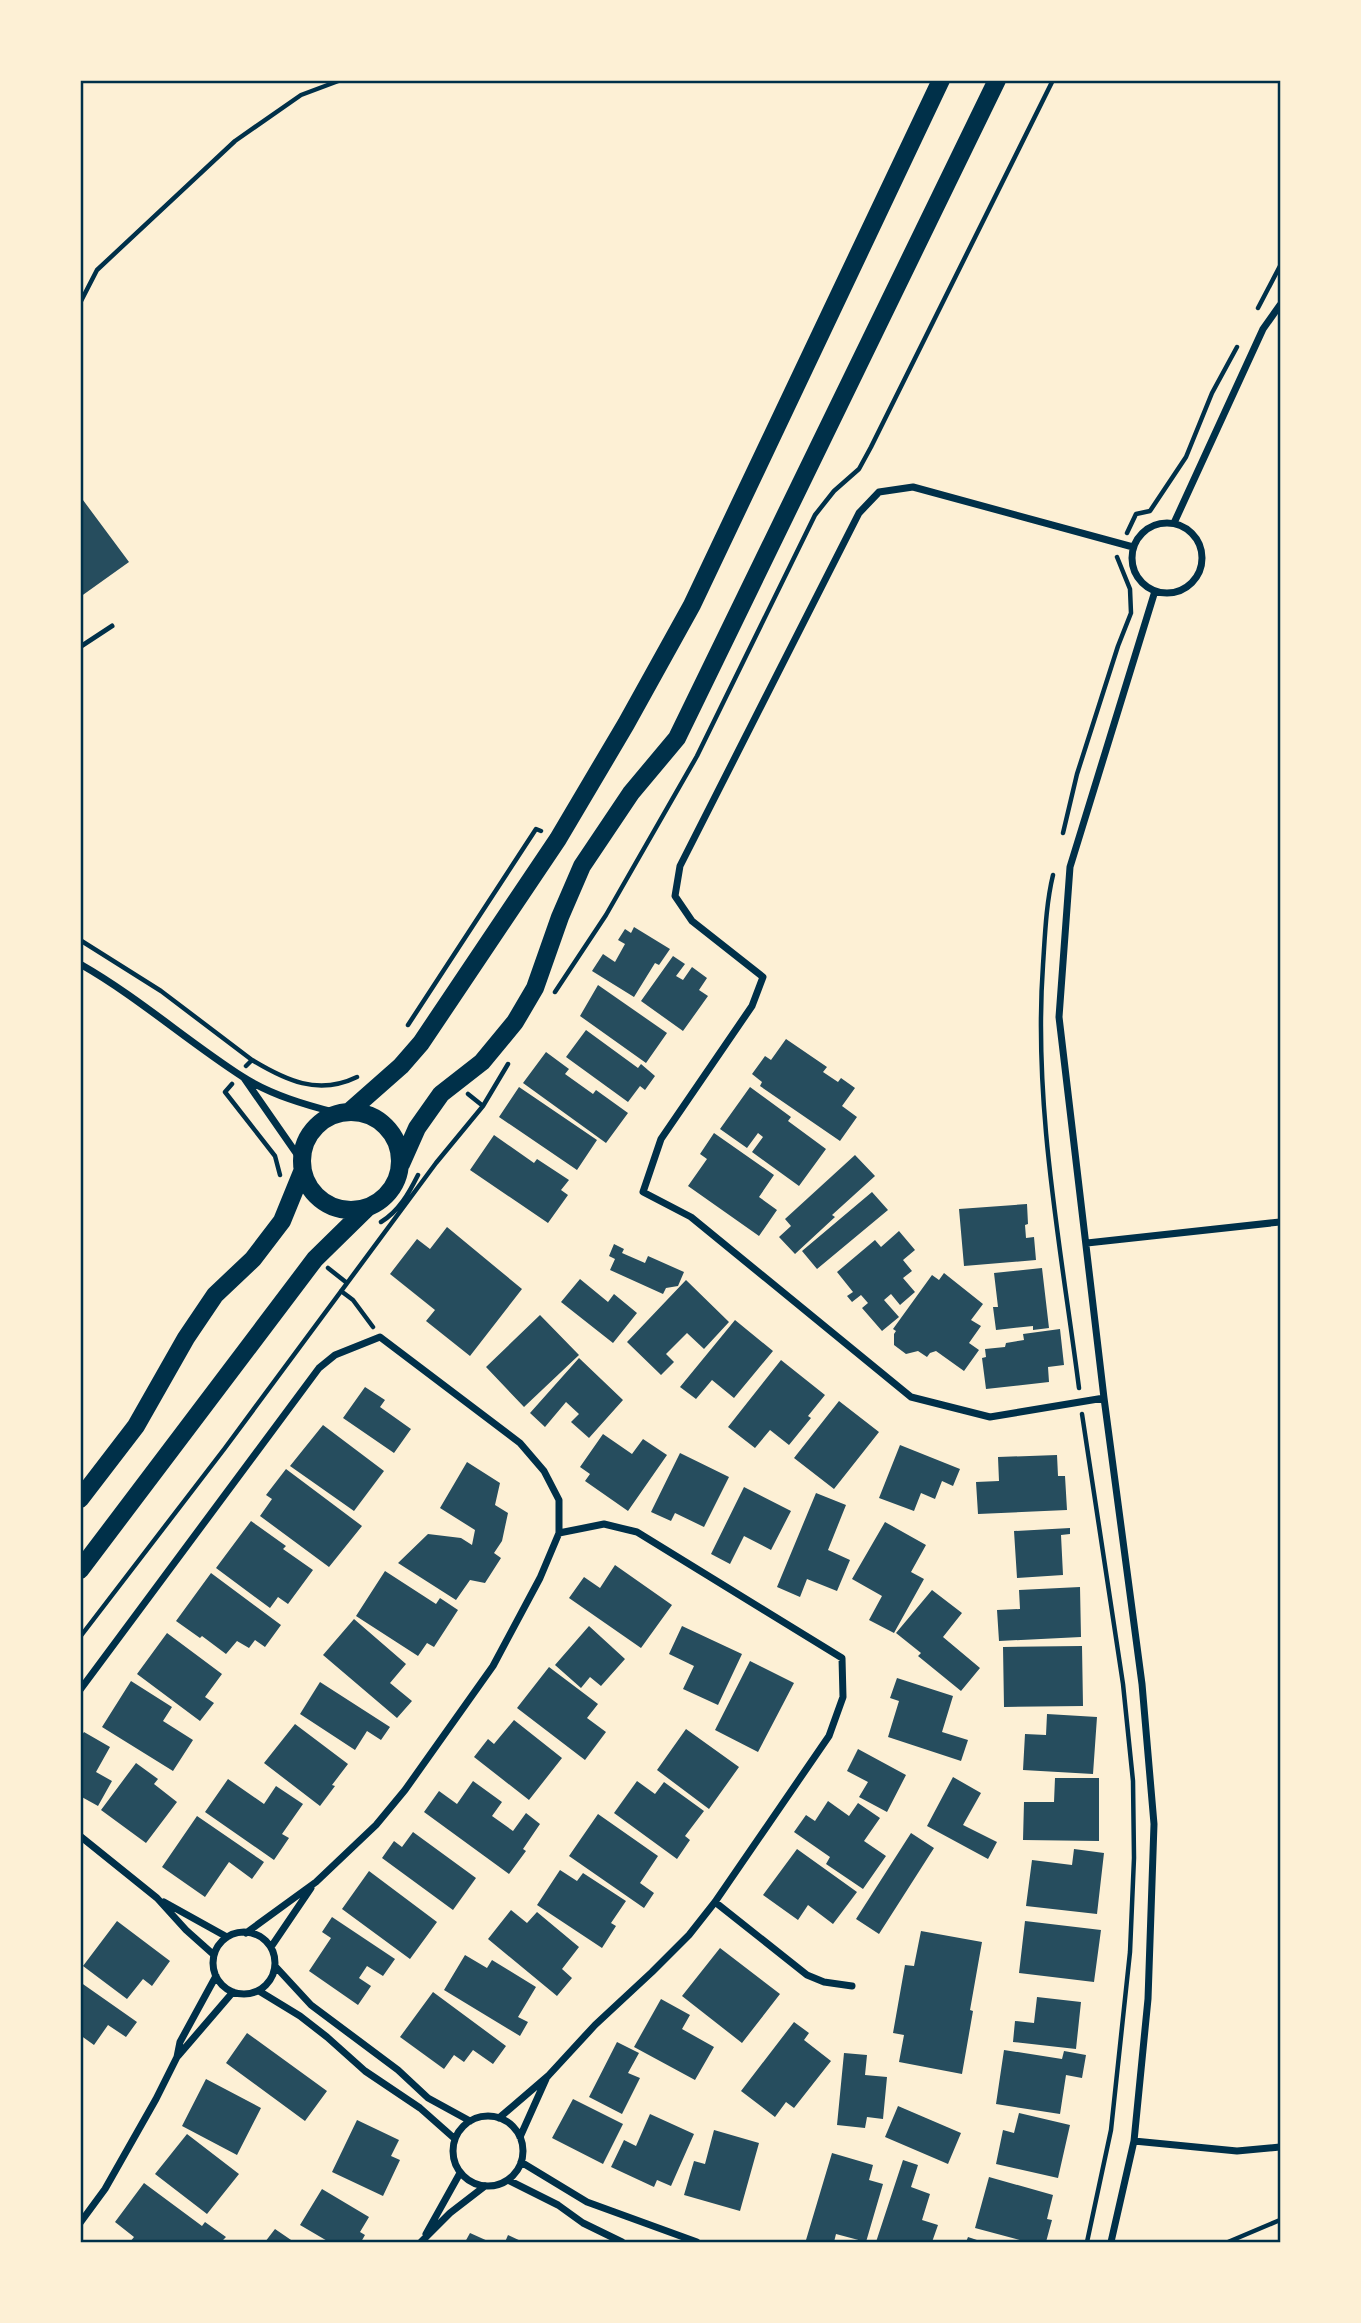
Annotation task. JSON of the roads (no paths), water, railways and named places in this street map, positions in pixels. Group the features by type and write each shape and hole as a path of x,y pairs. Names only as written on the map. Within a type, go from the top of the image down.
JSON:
{"main road":[{"path":"80,1499 136,1426 186,1338 215,1295 253,1259 282,1221 302,1166 304,1144 311,1130 323,1120 344,1112 401,1066 421,1043 558,839 692,605 942,80"},
{"path":"302,1166 314,1194 334,1208 351,1211 380,1202 391,1191 398,1178 401,1164 417,1128 441,1094 482,1062 514,1022 535,988 560,917 582,866 631,793 677,738 998,80"},
{"path":"344,1112 366,1114 381,1121 392,1133 399,1148 401,1164"},
{"path":"80,1570 315,1259 367,1208"}],"street":[{"path":"1174,523 1263,329 1280,305"},
{"path":"1104,1398 990,1417 911,1397 691,1217 643,1192 661,1139 752,1006 763,977 692,921 675,896 680,866 859,513 879,492 914,487 1133,547"},
{"path":"1159,523 1174,523 1195,536 1200,547 1201,564 1189,585 1179,591 1155,591 1144,585 1136,576 1132,564 1133,547 1139,536 1148,528 1159,523"},
{"path":"1111,2242 1134,2141 1149,1999 1154,1824 1142,1684 1104,1398 1059,1017 1070,867 1155,591"},
{"path":"80,964 151,1009 244,1077 307,1106 344,1112"},
{"path":"244,1077 302,1166"},
{"path":"1087,1243 1280,1222"},
{"path":"80,1690 319,1368 335,1355 380,1336 520,1443 544,1471 559,1500 559,1533 540,1578 493,1666 405,1790 376,1825 316,1882 246,1933 227,1937 214,1955 213,1966 223,1986 233,1992 246,1994 259,1991 271,1978 275,1966"},
{"path":"499,2118 548,2076 595,2025 689,1936 829,1736 843,1697 842,1658 637,1532 604,1524 559,1533"},
{"path":"80,1836 157,1898 186,1930 214,1955"},
{"path":"271,1948 316,1882"},
{"path":"157,1898 227,1937"},
{"path":"715,1902 807,1975 824,1982 852,1986"},
{"path":"246,1933 260,1937 271,1948 275,1966 311,2005 398,2070 428,2098 470,2121"},
{"path":"177,2057 180,2042 216,1976"},
{"path":"259,1991 327,2037 365,2071 420,2108 455,2139"},
{"path":"80,2223 126,2154 177,2057 233,1992"},
{"path":"520,2137 548,2076"},
{"path":"484,2116 499,2118 511,2125 520,2137 523,2149 516,2173 497,2186 471,2182 460,2173 453,2154 455,2139 470,2121 484,2116"},
{"path":"1134,2141 1237,2151 1280,2147"},
{"path":"521,2162 587,2202 697,2242"},
{"path":"422,2242 460,2173"},
{"path":"508,2180 550,2200 583,2223 622,2242"},
{"path":"422,2242 450,2213 485,2186"}],"lane":[{"path":"80,647 113,626"}]}
